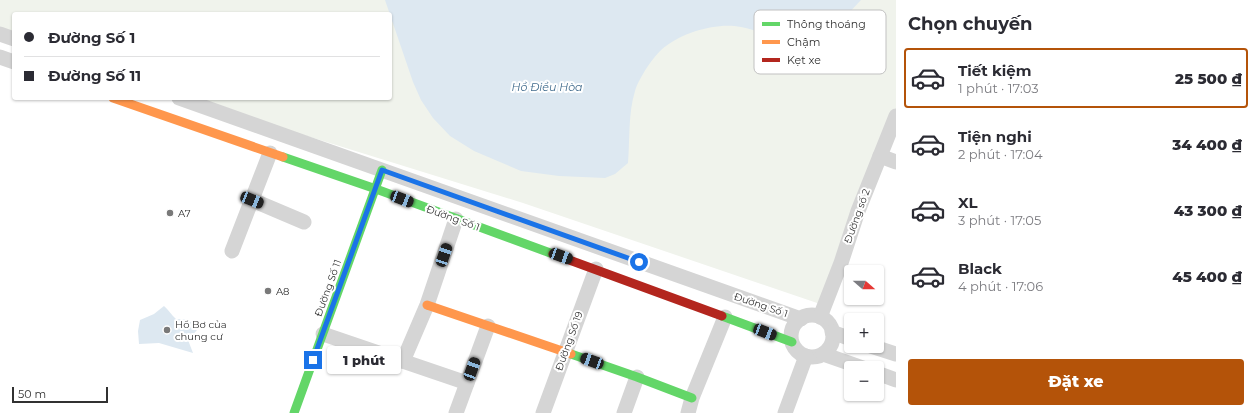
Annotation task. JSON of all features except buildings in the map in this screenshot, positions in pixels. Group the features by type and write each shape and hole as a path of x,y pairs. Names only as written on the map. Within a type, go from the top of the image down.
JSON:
{"street":[{"path":"0,34 12,38"},
{"path":"0,57 12,61"},
{"name":"Đường Số 1","path":"119,100 376,189 792,342"},
{"name":"Đường Số 1","path":"185,100 801,319"},
{"name":"Đường số 2","path":"820,317 841,263 858,211 896,116"},
{"path":"232,251 270,153"},
{"path":"880,156 896,162"},
{"name":"Đường Số 11","path":"294,413 382,170"},
{"path":"252,200 304,222"},
{"path":"403,362 427,305 456,219"},
{"name":"Đường Số 19","path":"543,413 596,269"},
{"path":"427,305 637,377 692,398"},
{"path":"823,354 831,344 832,332 828,323 820,317 811,316 801,319 794,326 792,332 792,342 800,353 812,357 823,354 844,361"},
{"path":"688,413 692,398 725,317"},
{"path":"456,413 488,326"},
{"path":"832,332 844,336"},
{"path":"323,334 467,383"},
{"path":"884,350 896,354"},
{"path":"785,413 806,356"},
{"path":"884,376 896,380"},
{"path":"624,413 637,377"}],"shaded area":[{"path":"0,0 896,0 896,115 823,305 523,203 191,100 392,100 392,12 12,12 12,44 0,40"}],"water":[{"name":"Hồ Điều Hòa","path":"385,0 861,0 852,10 754,10 754,30 732,26 712,27 682,36 673,41 657,54 640,79 635,91 630,118 628,163 615,174 605,178 559,176 521,171 474,151 450,136 433,118 421,100 413,82 392,20 392,12 389,12"},
{"name":"Hồ Bơ của chung cư","path":"164,306 176,319 188,321 193,324 197,330 188,340 193,353 159,343 139,344 138,331 140,320 154,314"}],"traffic: fast":[{"path":"283,157 376,189 553,254"},
{"path":"294,413 382,170"},
{"path":"722,316 792,342"},
{"path":"571,354 692,398"}],"traffic: slow":[{"path":"119,100 283,157"},
{"path":"427,305 571,354"}],"traffic: jam":[{"path":"553,254 722,316"}],"place":[{"name":"A7","path":"170,213"},
{"name":"A8","path":"268,291"},
{"name":"Hồ Bơ của chung cư","path":"167,330"}],"route":[{"path":"313,360 382,170 639,262"}]}
